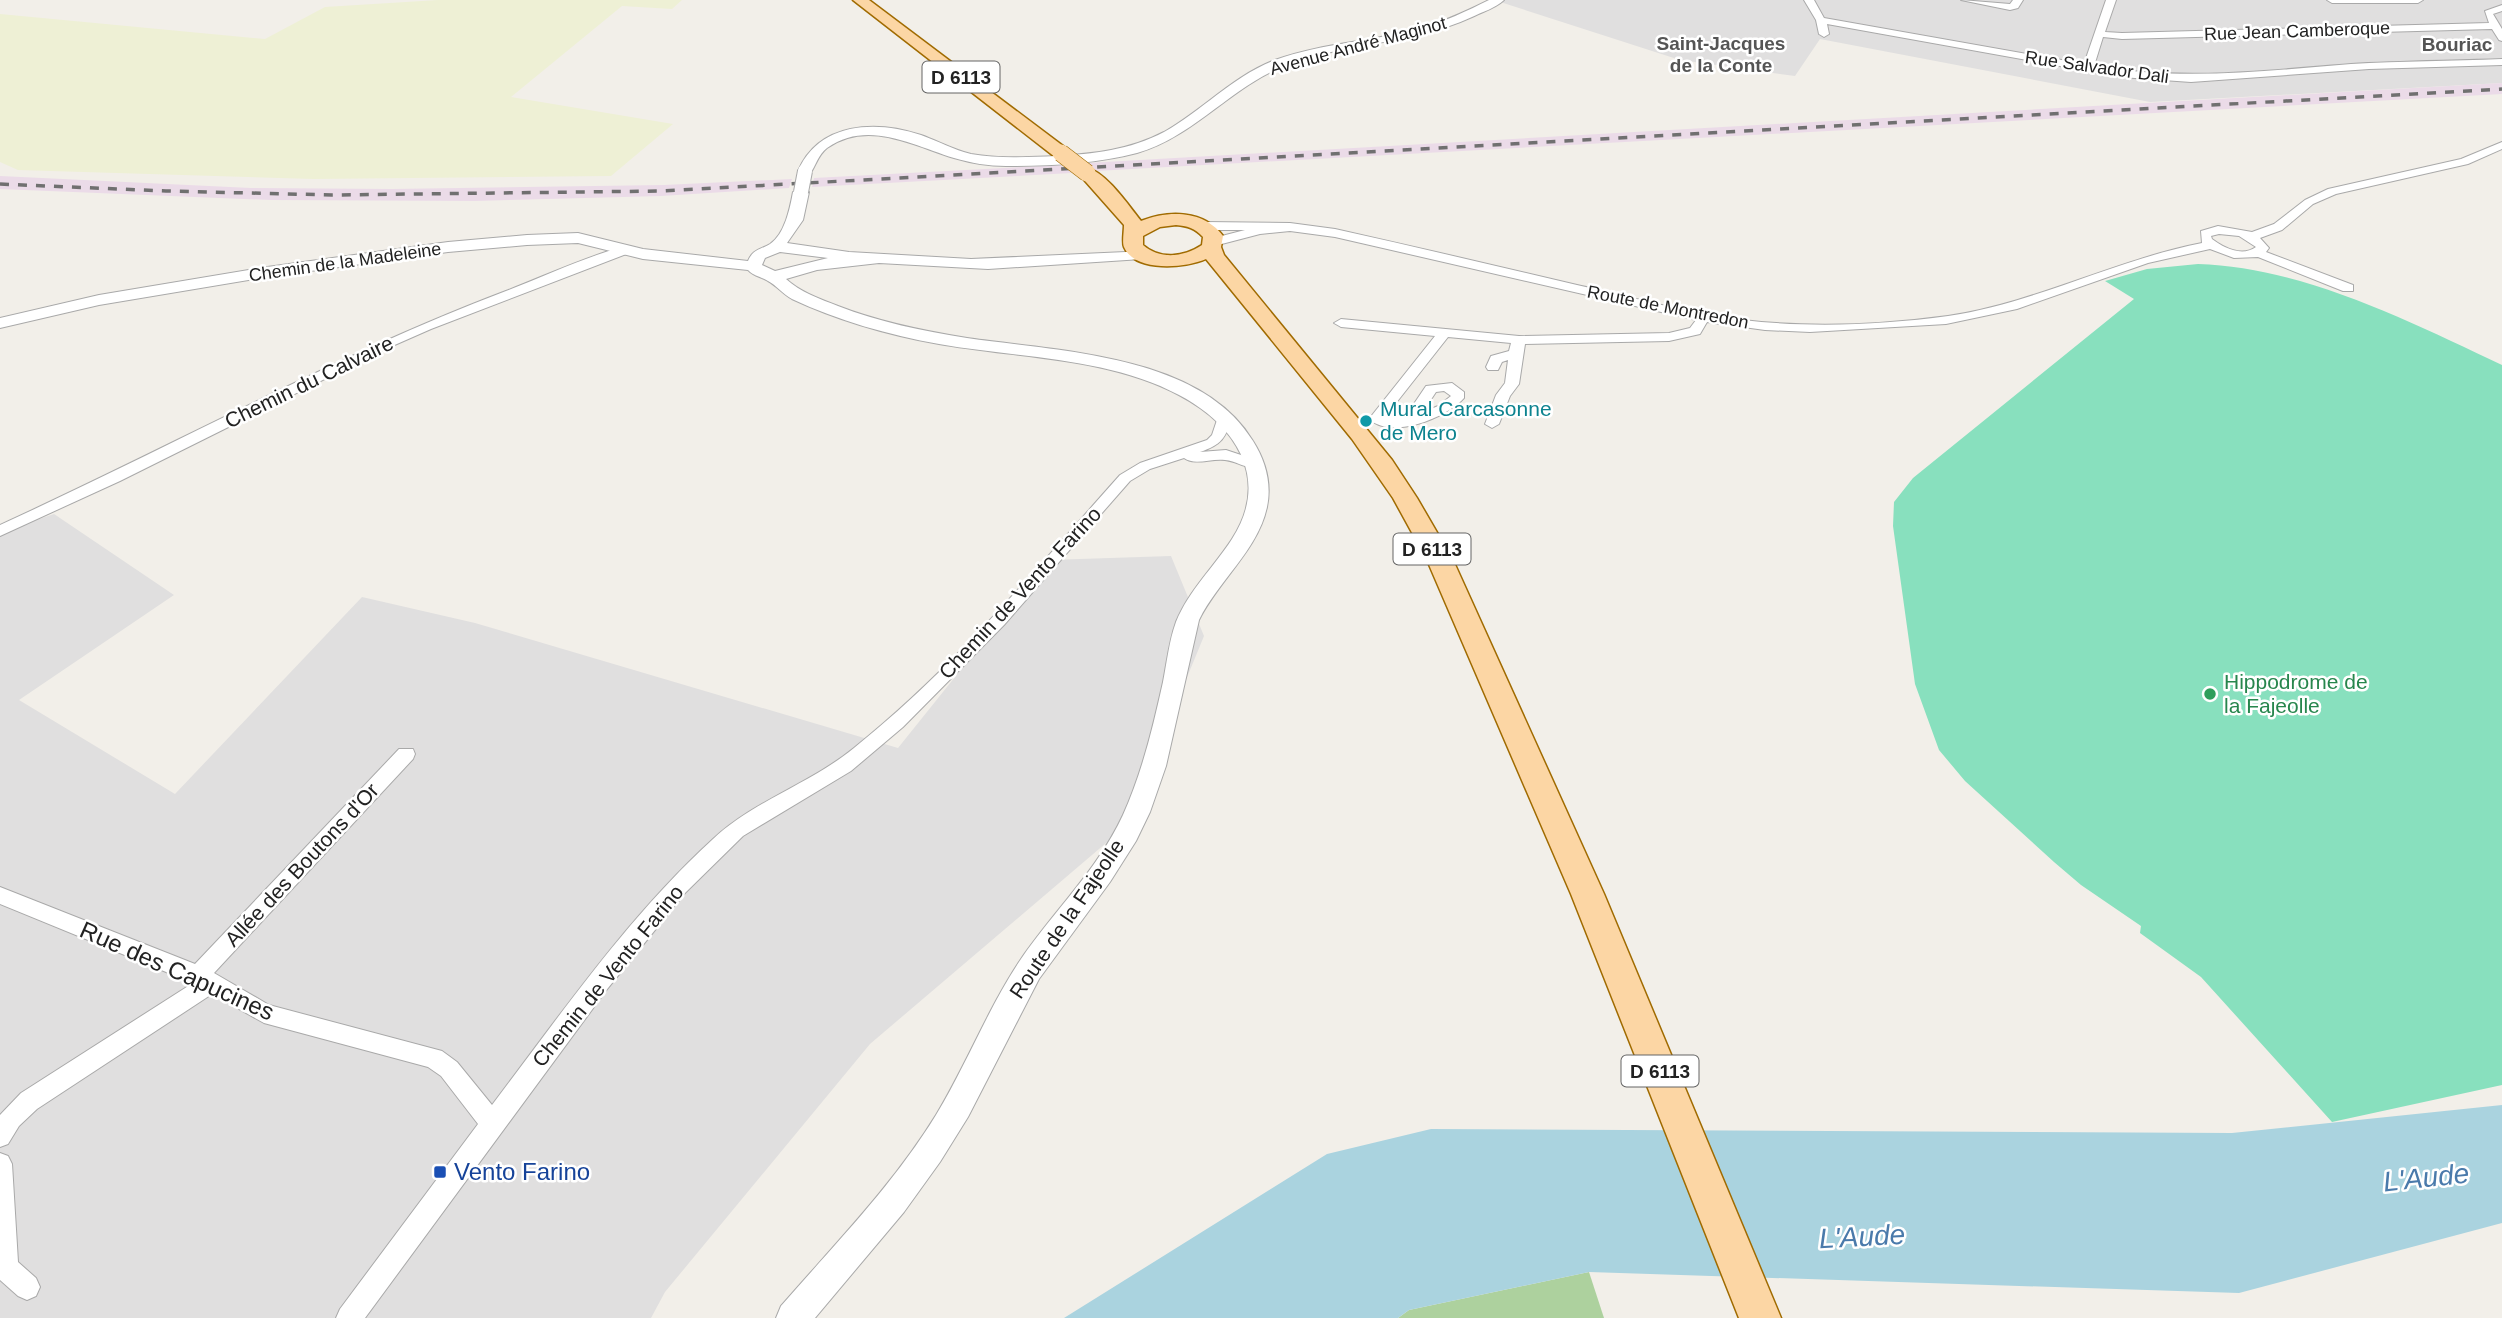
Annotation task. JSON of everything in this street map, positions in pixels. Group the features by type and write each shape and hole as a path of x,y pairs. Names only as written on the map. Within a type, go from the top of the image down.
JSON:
{"main road":[{"name":"D 6113","path":"860,0 1087,173 1147,213 1171,220"},
{"name":"D 6113","path":"1087,173 1113,198 1134,225 1136,243"},
{"path":"1171,220 1209,238 1196,256 1174,260 1136,243 1149,224 1171,220"},
{"name":"D 6113","path":"1209,238 1214,256 1251,307 1340,406 1405,498 1467,612 1559,824 1760,1318"},
{"name":"D 6113","path":"1174,260 1207,273 1251,307"}],"street":[{"name":"Avenue André Maginot","path":"795,220 808,158 824,143 848,135 890,132 962,156 993,161 1121,153 1145,146 1170,134 1236,85 1282,63 1422,32 1451,23 1498,0"},
{"path":"1810,0 1821,20 1824,34"},
{"path":"1966,0 2010,7 2015,6 2018,0"},
{"path":"2088,68 2110,0"},
{"path":"2332,0 2417,0"},
{"path":"2502,8 2488,13 2502,38"},
{"name":"Rue Salvador Dali","path":"1821,20 2146,77 2191,79 2369,66 2502,62"},
{"name":"Rue Jean Camberoque","path":"2100,34 2122,36 2494,26"},
{"path":"2251,237 2278,227 2309,202 2332,191 2464,162 2502,145"},
{"path":"795,220 763,256 760,273 774,276 788,290 835,313 897,329 1106,363 1139,372 1199,397 1225,417 1242,454"},
{"path":"795,220 806,259 799,282 816,303"},
{"path":"1209,238 1290,228"},
{"path":"1209,238 1290,228"},
{"name":"Route de Montredon","path":"1290,228 1335,233 1704,317 1798,328 1946,320 1987,313 2140,260 2176,250 2210,245"},
{"path":"2259,253 2263,246 2251,237 2232,231 2210,231 2205,234 2210,245 2237,255 2259,253 2348,288"},
{"name":"Chemin de la Madeleine","path":"0,323 99,300 448,247 561,238 593,241 625,250 691,259 763,256"},
{"path":"763,256 984,264 1038,261 1136,243"},
{"name":"Chemin du Calvaire","path":"0,531 115,478 376,348 426,326 625,250"},
{"path":"774,276 806,259"},
{"path":"1341,323 1444,333 1517,347 1669,337 1695,331 1704,317"},
{"path":"1409,422 1395,425 1376,419 1444,333"},
{"path":"1493,367 1496,359 1517,347"},
{"path":"1492,424 1503,396 1512,384 1517,347"},
{"path":"1212,443 1219,437 1225,417"},
{"name":"Chemin de Vento Farino","path":"349,1318 492,1123 633,938 722,842 755,818 857,757 911,711 1125,478 1145,466 1225,440 1242,454"},
{"name":"Chemin de Vento Farino","path":"1164,460 1242,454"},
{"name":"Route de la Fajeolle","path":"793,1318 896,1196 946,1126 1030,969 1105,870 1135,817 1158,757 1187,624 1199,597 1247,533 1257,507 1259,484 1242,454"},
{"name":"Allée des Boutons d'Or","path":"0,1136 11,1118 29,1101 204,979 406,754"},
{"name":"Rue des Capucines","path":"0,895 204,979 264,1013 434,1058 449,1069 492,1123"},
{"path":"0,1164 6,1268 27,1287"}],"shaded area":[{"path":"1494,0 2502,0 2502,83 2150,102 1820,39 1795,76 1680,60"},
{"path":"2502,83 2502,94 1096,171 1087,163"},
{"path":"1061,165 1072,173 812,187 814,178"},
{"path":"0,176 251,188 392,189 664,185 792,179 789,188 661,196 475,201 271,200 0,189"},
{"path":"54,514 174,595 19,700 175,794 362,597 475,623 898,748 1049,560 1171,556 1204,636 1126,826 870,1044 665,1292 651,1318 0,1318 0,532"}],"green space":[{"path":"438,0 682,0 672,9 622,6 511,97 673,124 611,176 314,179 18,170 0,162 0,14 265,39 325,7"},
{"name":"Hippodrome de la Fajeolle","path":"2198,264 2237,267 2315,286 2392,314 2502,365 2502,1085 2332,1122 2201,977 2140,933 2141,926 2081,885 2054,862 1965,781 1939,750 1915,684 1893,526 1894,502 1913,478 2134,299 2105,281 2147,269"},
{"path":"1589,1272 1604,1318 1398,1318 1409,1310"}],"water":[{"name":"L'Aude","path":"2502,1105 2502,1223 2239,1293 1589,1272 1409,1310 1398,1318 1064,1318 1327,1154 1431,1129 2232,1133"}],"railway":[{"path":"0,184 332,195 663,191 2502,89"}],"place":[{"name":"Mural Carcasonne de Mero","path":"1366,421"},
{"name":"Hippodrome de la Fajeolle","path":"2210,694"},
{"name":"Vento Farino","path":"440,1172"}],"district":[{"name":"Bouriac","path":"2457,44"},
{"name":"Saint-Jacques de la Conte","path":"1721,54"}]}
